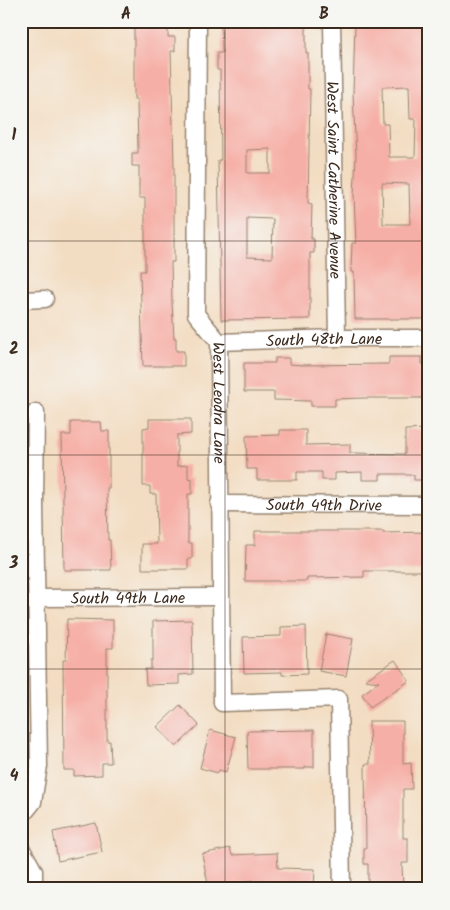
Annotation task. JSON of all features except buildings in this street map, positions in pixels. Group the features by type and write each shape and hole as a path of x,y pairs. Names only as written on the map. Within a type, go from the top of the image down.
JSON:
{"street":[{"name":"West Leodra Lane","path":"198,21 196,314 219,342 222,703 339,699 342,889"},
{"name":"West Saint Catherine Avenue","path":"332,21 336,338"},
{"path":"21,300 45,299"},
{"name":"South 48th Lane","path":"219,342 336,338 429,338"},
{"path":"21,817 33,802 39,766 37,598 28,503 36,412"},
{"name":"South 49th Drive","path":"219,504 429,505"},
{"name":"South 49th Lane","path":"37,598 220,596"},
{"path":"21,848 34,871 34,889"}]}
